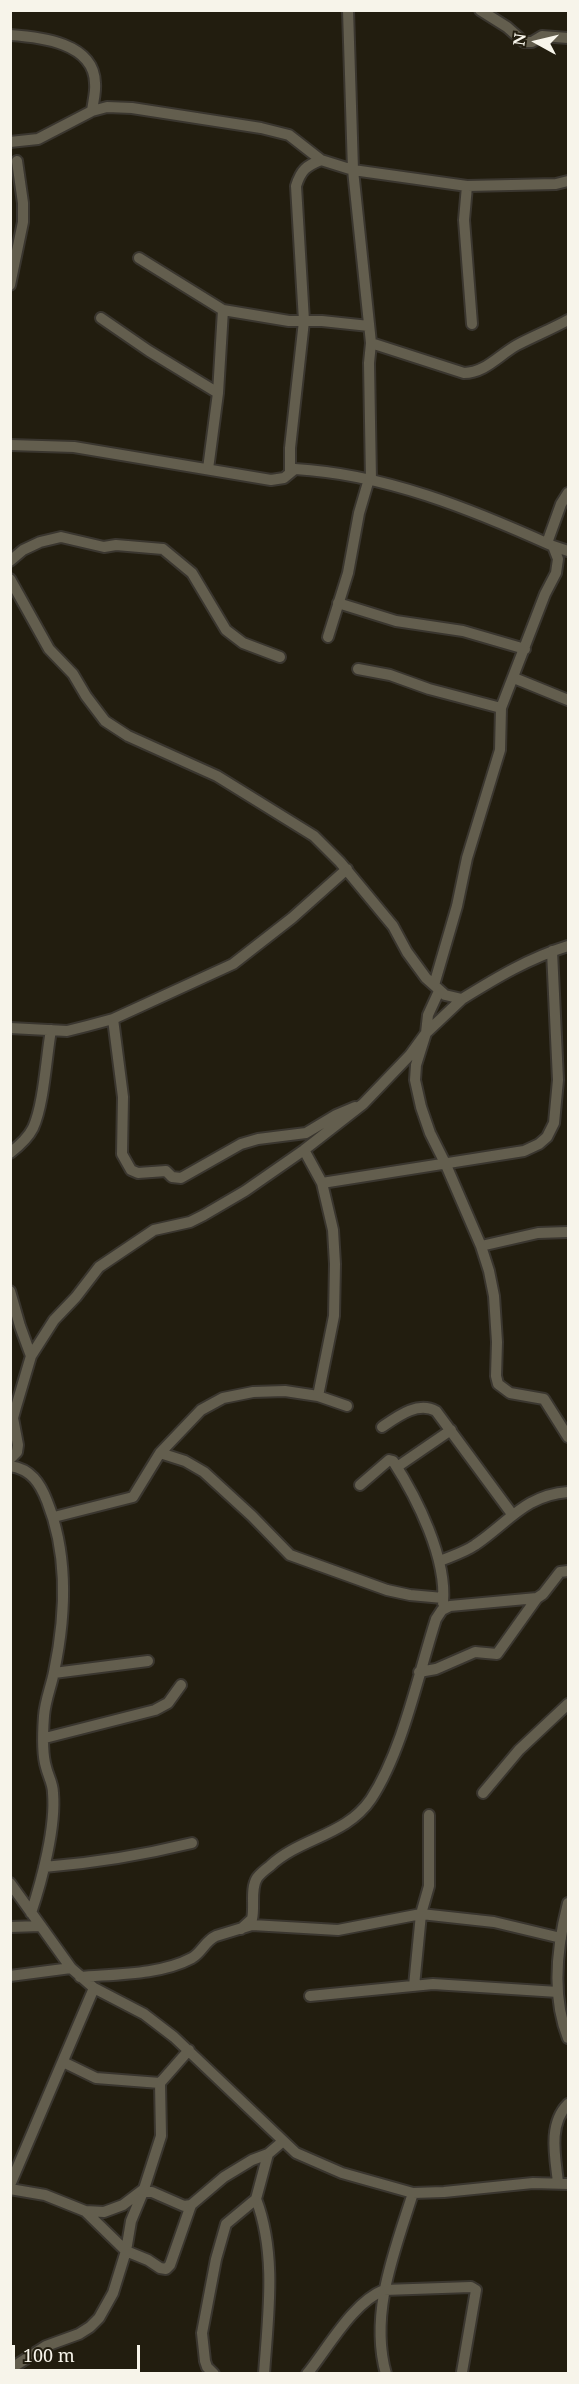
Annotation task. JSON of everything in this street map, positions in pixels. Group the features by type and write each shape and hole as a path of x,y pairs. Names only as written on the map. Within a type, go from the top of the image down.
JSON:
{"street":[{"path":"328,637 348,573 359,513 370,479 370,343 353,170 348,10"},
{"path":"480,10 507,27 524,42 532,42 542,36 568,38"},
{"path":"10,35 60,43 88,62 96,83 92,111"},
{"path":"10,142 29,141 92,111 107,107 132,108 261,128 288,135 321,160 353,170 467,186 556,184 568,181"},
{"path":"10,285 23,222 23,203 14,163 29,141"},
{"path":"290,473 290,448 304,321 296,186 300,172 308,165 321,160"},
{"path":"467,186 464,220 472,324"},
{"path":"139,258 223,310 257,317 369,326"},
{"path":"208,469 218,393 223,310"},
{"path":"101,318 149,351 218,393"},
{"path":"370,343 464,373 471,373 480,370 515,346 568,320"},
{"path":"10,445 74,447 271,480 284,478 295,469 370,479 428,495 568,550"},
{"path":"568,493 561,504 550,544 558,559 556,573 545,594 501,708 500,750 470,848 437,988 428,1015 426,1033 416,1065 415,1080 429,1133 446,1165 481,1246 494,1296 498,1384 510,1393 544,1399 548,1402 568,1437"},
{"path":"10,561 23,550 40,542 61,537 104,547 116,545 163,549 192,573 226,630 243,643 280,657"},
{"path":"10,579 49,649 73,674 105,721 128,736 217,776 314,836 347,869 393,926 407,952 437,988 462,999"},
{"path":"338,603 396,621 463,631 525,649"},
{"path":"358,669 390,675 429,689 501,708"},
{"path":"514,678 568,700"},
{"path":"10,1028 67,1031 113,1019 233,964 292,918 347,869"},
{"path":"10,1459 17,1452 13,1418 31,1356 49,1327 99,1267 154,1230 190,1222 245,1191 304,1150 363,1104 410,1054 426,1033 472,991 521,964 568,946"},
{"path":"322,1183 524,1151 539,1144 546,1137 554,1123 558,1080 552,951"},
{"path":"113,1019 123,1097 122,1154 131,1170 138,1173 165,1171 172,1177 181,1178 241,1144 258,1139 306,1133 336,1115 363,1104"},
{"path":"10,1153 23,1143 33,1128 39,1109 51,1030"},
{"path":"304,1150 322,1183 333,1230 334,1316 318,1396"},
{"path":"481,1246 538,1233 568,1232"},
{"path":"10,1291 15,1327 31,1356"},
{"path":"54,1517 132,1497 160,1453 201,1410 223,1398 253,1392 285,1391 318,1396 346,1406"},
{"path":"382,1427 419,1407 429,1407 436,1411 512,1514"},
{"path":"397,1467 451,1430"},
{"path":"160,1453 185,1461 204,1472 290,1555 387,1590 450,1606 537,1598"},
{"path":"241,1929 252,1919 254,1885 261,1874 279,1857 345,1825 360,1813 371,1798 398,1739 443,1604 444,1580 429,1530 393,1461 389,1460 360,1485"},
{"path":"10,1466 27,1470 46,1497 54,1517 63,1562 63,1598 54,1673 46,1702 45,1764 54,1800 44,1867 31,1913"},
{"path":"440,1562 474,1546 512,1514 536,1499 568,1492"},
{"path":"419,1672 436,1669 475,1652 497,1654 537,1598 543,1594 560,1572 568,1571"},
{"path":"54,1673 148,1661"},
{"path":"45,1738 155,1710 168,1703 181,1685"},
{"path":"483,1793 519,1750 568,1704"},
{"path":"414,1986 421,1914 429,1886 429,1815"},
{"path":"44,1867 139,1856 192,1843"},
{"path":"10,1883 70,1968 80,1977 94,1988 144,2014 189,2050 296,2153 342,2173 413,2193 516,2184 563,2183 555,2130 558,2117 568,2104"},
{"path":"568,1903 558,1992 568,2038"},
{"path":"80,1977 176,1965 196,1956 210,1938 256,1925 338,1930 421,1914 564,1932"},
{"path":"10,1927 41,1926"},
{"path":"10,1976 70,1968"},
{"path":"310,1996 460,1984 558,1992"},
{"path":"10,2185 94,1988"},
{"path":"10,2369 46,2346 79,2334 99,2318 113,2293 126,2251 131,2221 144,2190 161,2136 160,2083 189,2050"},
{"path":"63,2062 96,2078 160,2083"},
{"path":"85,2211 126,2251 166,2269 170,2265 191,2205 224,2177 252,2160 268,2154 282,2142"},
{"path":"214,2373 207,2367 205,2361 202,2333 216,2259 226,2224 256,2199 268,2154"},
{"path":"10,2190 45,2195 85,2211 113,2210 144,2190 184,2206 191,2205"},
{"path":"386,2373 382,2360 381,2334 384,2290 413,2193"},
{"path":"256,2199 263,2216 268,2244 269,2287 264,2373"},
{"path":"307,2373 362,2305 374,2294 384,2290 471,2287 476,2290 462,2372"}]}
